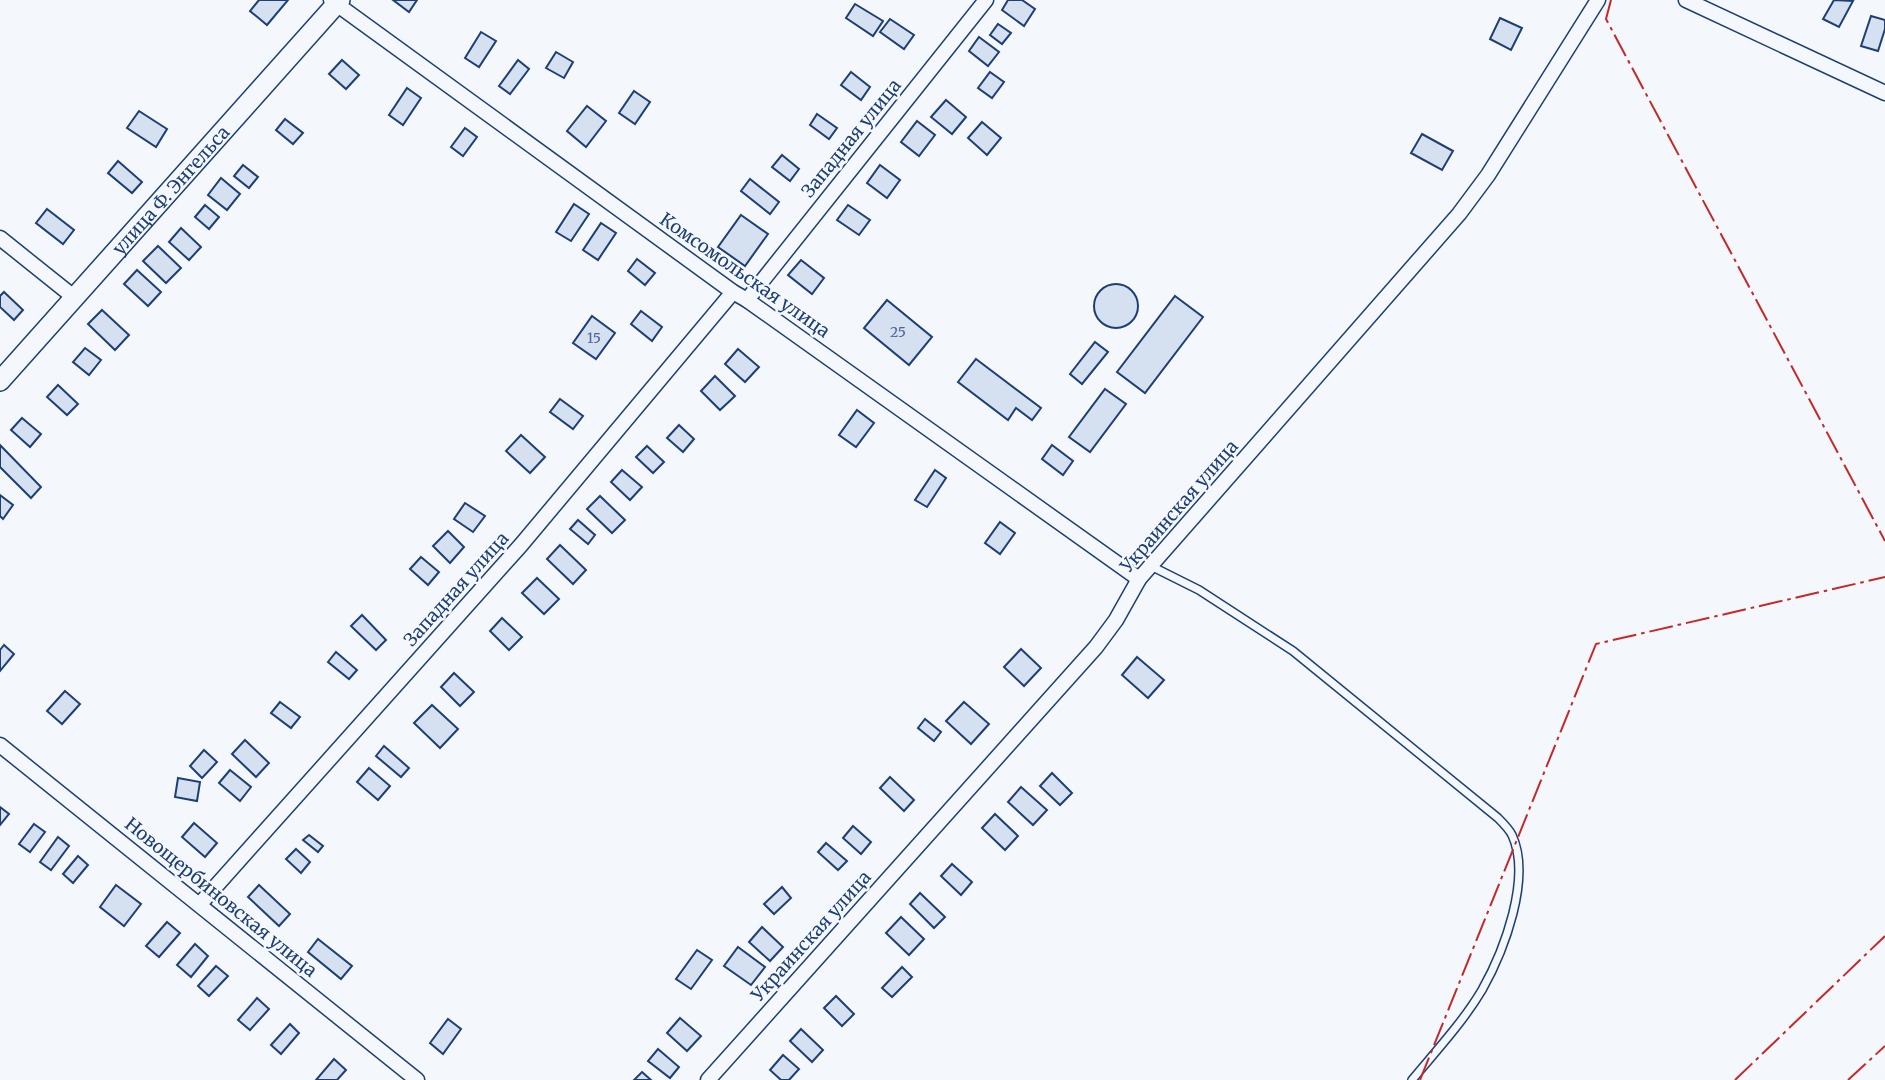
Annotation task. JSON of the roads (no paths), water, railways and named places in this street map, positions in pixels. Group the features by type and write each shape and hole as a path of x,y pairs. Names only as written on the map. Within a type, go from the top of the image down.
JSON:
{"main road":[{"name":"улица Ф. Энгельса","path":"0,381 336,1"}],"street":[{"name":"Западная улица","path":"747,299 986,0"},
{"name":"Украинская улица","path":"708,1080 1096,648 1116,620 1139,579 1459,214 1488,175 1598,0"},
{"path":"1686,0 1885,93"},
{"name":"Комсомольская улица","path":"336,1 733,292 747,299 1139,579"},
{"path":"0,238 75,298"},
{"name":"Западная улица","path":"200,904 521,545 733,292"},
{"name":"Новощербиновская улица","path":"0,745 416,1080"}],"lane":[{"path":"1151,566 1199,590 1293,651 1498,818 1511,833 1518,855 1517,888 1515,910 1501,949 1482,989 1447,1039 1412,1080"}]}
